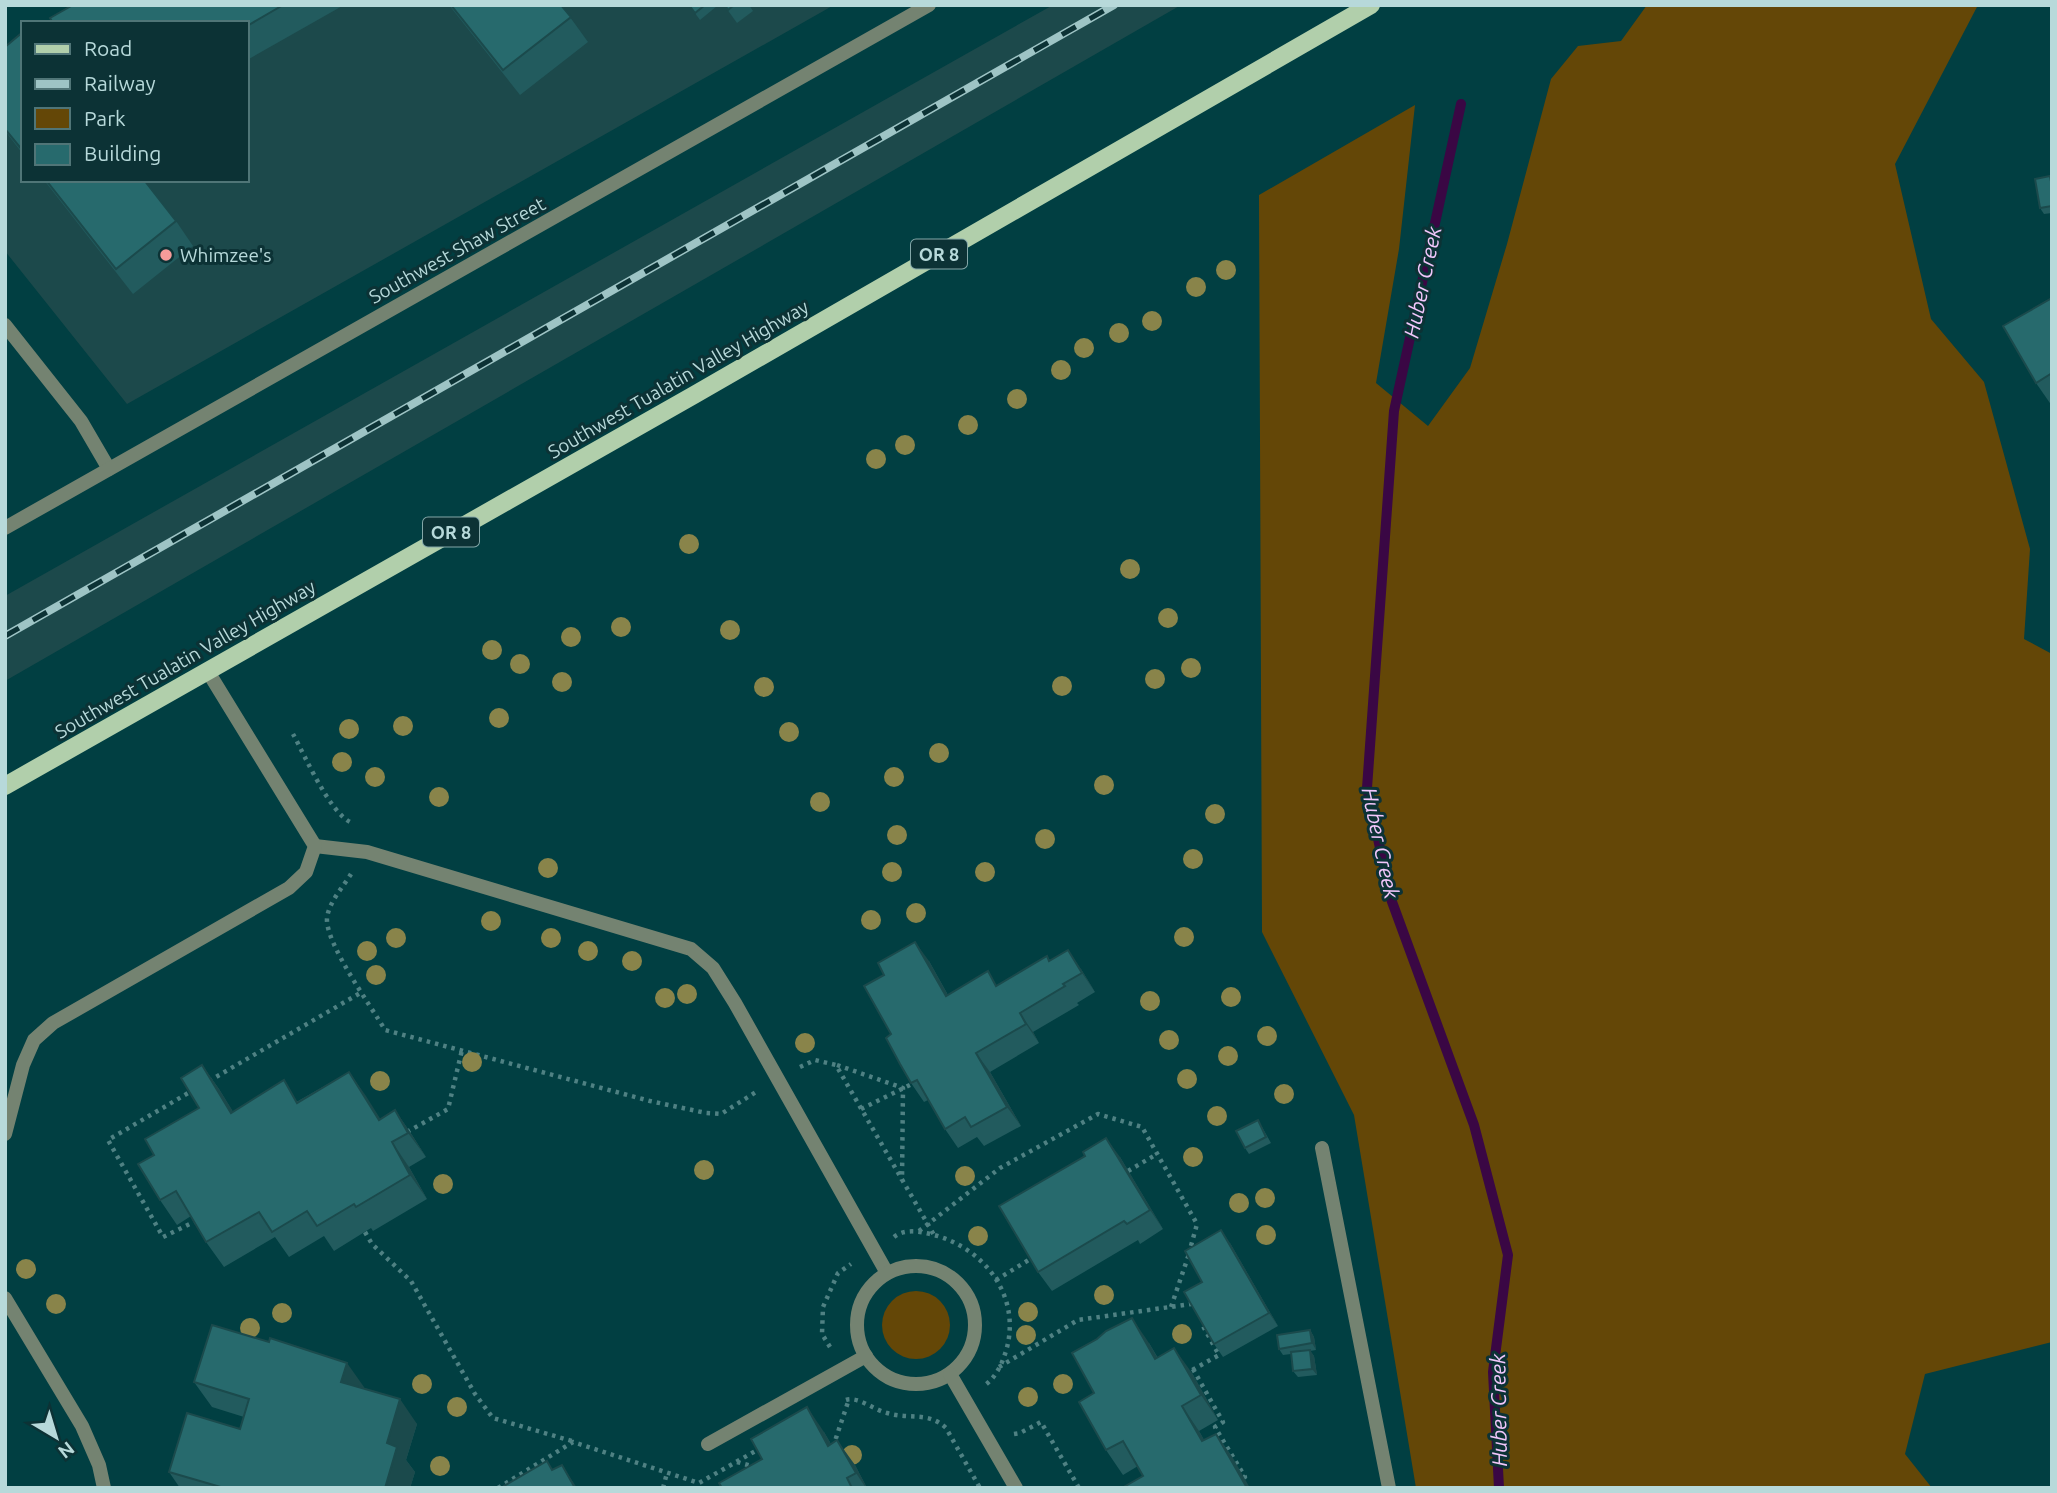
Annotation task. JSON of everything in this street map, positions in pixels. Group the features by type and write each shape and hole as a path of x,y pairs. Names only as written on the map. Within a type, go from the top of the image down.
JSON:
{"main road":[{"name":"Southwest Tualatin Valley Highway","path":"5,786 694,395 1371,5"}],"street":[{"name":"Southwest Shaw Street","path":"5,528 929,5"},
{"path":"5,325 81,421 109,469"},
{"path":"207,670 316,846"},
{"path":"316,846 367,852 691,949 713,968 735,1003 887,1273"},
{"path":"5,1134 23,1065 34,1040 61,1018 289,888 306,872 316,846"},
{"path":"1322,1148 1389,1488"},
{"path":"911,1266 937,1268 959,1282 967,1292 976,1330 968,1354 950,1374 925,1384 897,1381 885,1375 866,1356 858,1334 859,1310 869,1289 887,1273 911,1266"},
{"path":"5,1298 82,1426 99,1465 104,1488"},
{"path":"708,1444 866,1356"},
{"path":"950,1374 1016,1488"}],"path":[{"path":"293,734 333,806 347,820 377,830 367,852 335,897 327,916 328,931 336,948 385,1030 650,1101 706,1113 720,1114 778,1078 815,1060 903,1088"},
{"path":"196,1221 163,1237 108,1140 362,992"},
{"path":"404,1133 448,1109 462,1050"},
{"path":"836,1065 934,1235"},
{"path":"861,1109 914,1083"},
{"path":"902,1181 903,1088"},
{"path":"919,1231 1000,1168 1098,1114 1142,1127 1197,1224 1171,1307"},
{"path":"1128,1171 1157,1154"},
{"path":"866,1404 822,1334 823,1307 838,1273 875,1252 900,1233 919,1231 947,1238 970,1250 990,1270 1004,1293 1009,1319 1009,1342 992,1379 964,1399 930,1417"},
{"path":"365,1232 378,1250 411,1281 475,1394 493,1418 573,1442"},
{"path":"1189,1254 1194,1264"},
{"path":"996,1280 1032,1258"},
{"path":"999,1367 1078,1320 1191,1304 1197,1314"},
{"path":"1182,1376 1219,1355 1203,1325"},
{"path":"1193,1369 1223,1422 1215,1427 1243,1477"},
{"path":"992,1379 992,1388"},
{"path":"833,1448 850,1398"},
{"path":"1010,1434 1020,1433 1041,1422 1079,1488"},
{"path":"737,1462 761,1468"},
{"path":"663,1488 667,1473"}],"shaded area":[{"path":"86,5 834,5 127,404 5,251 5,52 21,43 21,182 248,182 248,21"},
{"path":"1053,5 1181,5 5,681 5,596"}],"green space":[{"path":"1647,5 1978,5 1895,164 1931,319 1984,382 2030,549 2024,639 2052,654 2052,1342 1925,1374 1905,1454 1932,1488 1416,1488 1354,1115 1262,932 1259,195 1415,105 1399,249 1376,383 1428,426 1470,368 1507,244 1551,79 1578,46 1621,41"},
{"path":"916,1291 929,1294 940,1301 947,1312 950,1325 947,1338 940,1349 929,1356 916,1359 903,1356 892,1349 885,1338 882,1325 885,1312 892,1301 903,1294"}],"building":[{"path":"73,5 283,5 248,25 248,21 52,21 50,18"},
{"path":"451,5 561,5 571,17 503,70"},
{"path":"689,5 705,5 695,13"},
{"path":"21,34 21,149 5,129 5,47"},
{"path":"2050,176 2052,206 2040,208 2035,179"},
{"path":"48,182 146,182 176,221 116,269"},
{"path":"2052,298 2052,373 2036,383 2003,326"},
{"path":"915,942 946,996 988,971 996,986 1047,956 1049,961 1068,950 1082,973 1020,1013 1026,1024 976,1053 1007,1107 971,1127 965,1117 945,1129 917,1080 911,1083 900,1064 886,1038 891,1034 864,986 884,975 878,963"},
{"path":"202,1065 231,1113 284,1080 297,1103 349,1072 379,1120 395,1110 408,1133 392,1142 410,1175 317,1226 307,1211 272,1232 259,1212 206,1242 176,1191 160,1200 138,1164 154,1155 145,1139 199,1108 181,1078"},
{"path":"1258,1120 1266,1137 1245,1148 1236,1131"},
{"path":"1106,1138 1150,1210 1127,1224 1124,1221 1038,1272 999,1206 1085,1156 1083,1152"},
{"path":"1221,1230 1269,1313 1214,1344 1184,1292 1202,1282 1185,1251"},
{"path":"1132,1318 1155,1359 1174,1348 1201,1395 1182,1406 1202,1441 1216,1434 1247,1488 1122,1488 1143,1476 1123,1441 1106,1450 1079,1402 1094,1393 1072,1353"},
{"path":"212,1325 269,1342 270,1338 347,1363 341,1382 400,1399 387,1443 397,1447 385,1488 224,1488 169,1472 187,1413 240,1429 249,1399 194,1382"},
{"path":"1310,1330 1312,1343 1279,1349 1277,1335"},
{"path":"1310,1350 1312,1369 1293,1371 1291,1352"},
{"path":"807,1407 828,1446 837,1440 856,1473 847,1478 852,1488 722,1488 719,1483 762,1459 751,1439"},
{"path":"547,1461 552,1470 562,1465 575,1488 505,1488 504,1486"}],"waterway":[{"name":"Huber Creek","path":"1461,104 1394,411 1367,788 1391,899 1474,1125 1508,1255 1493,1372 1499,1488"}],"railway":[{"path":"5,636 1114,5"}],"place":[{"name":"Whimzee's","path":"166,255"}]}
